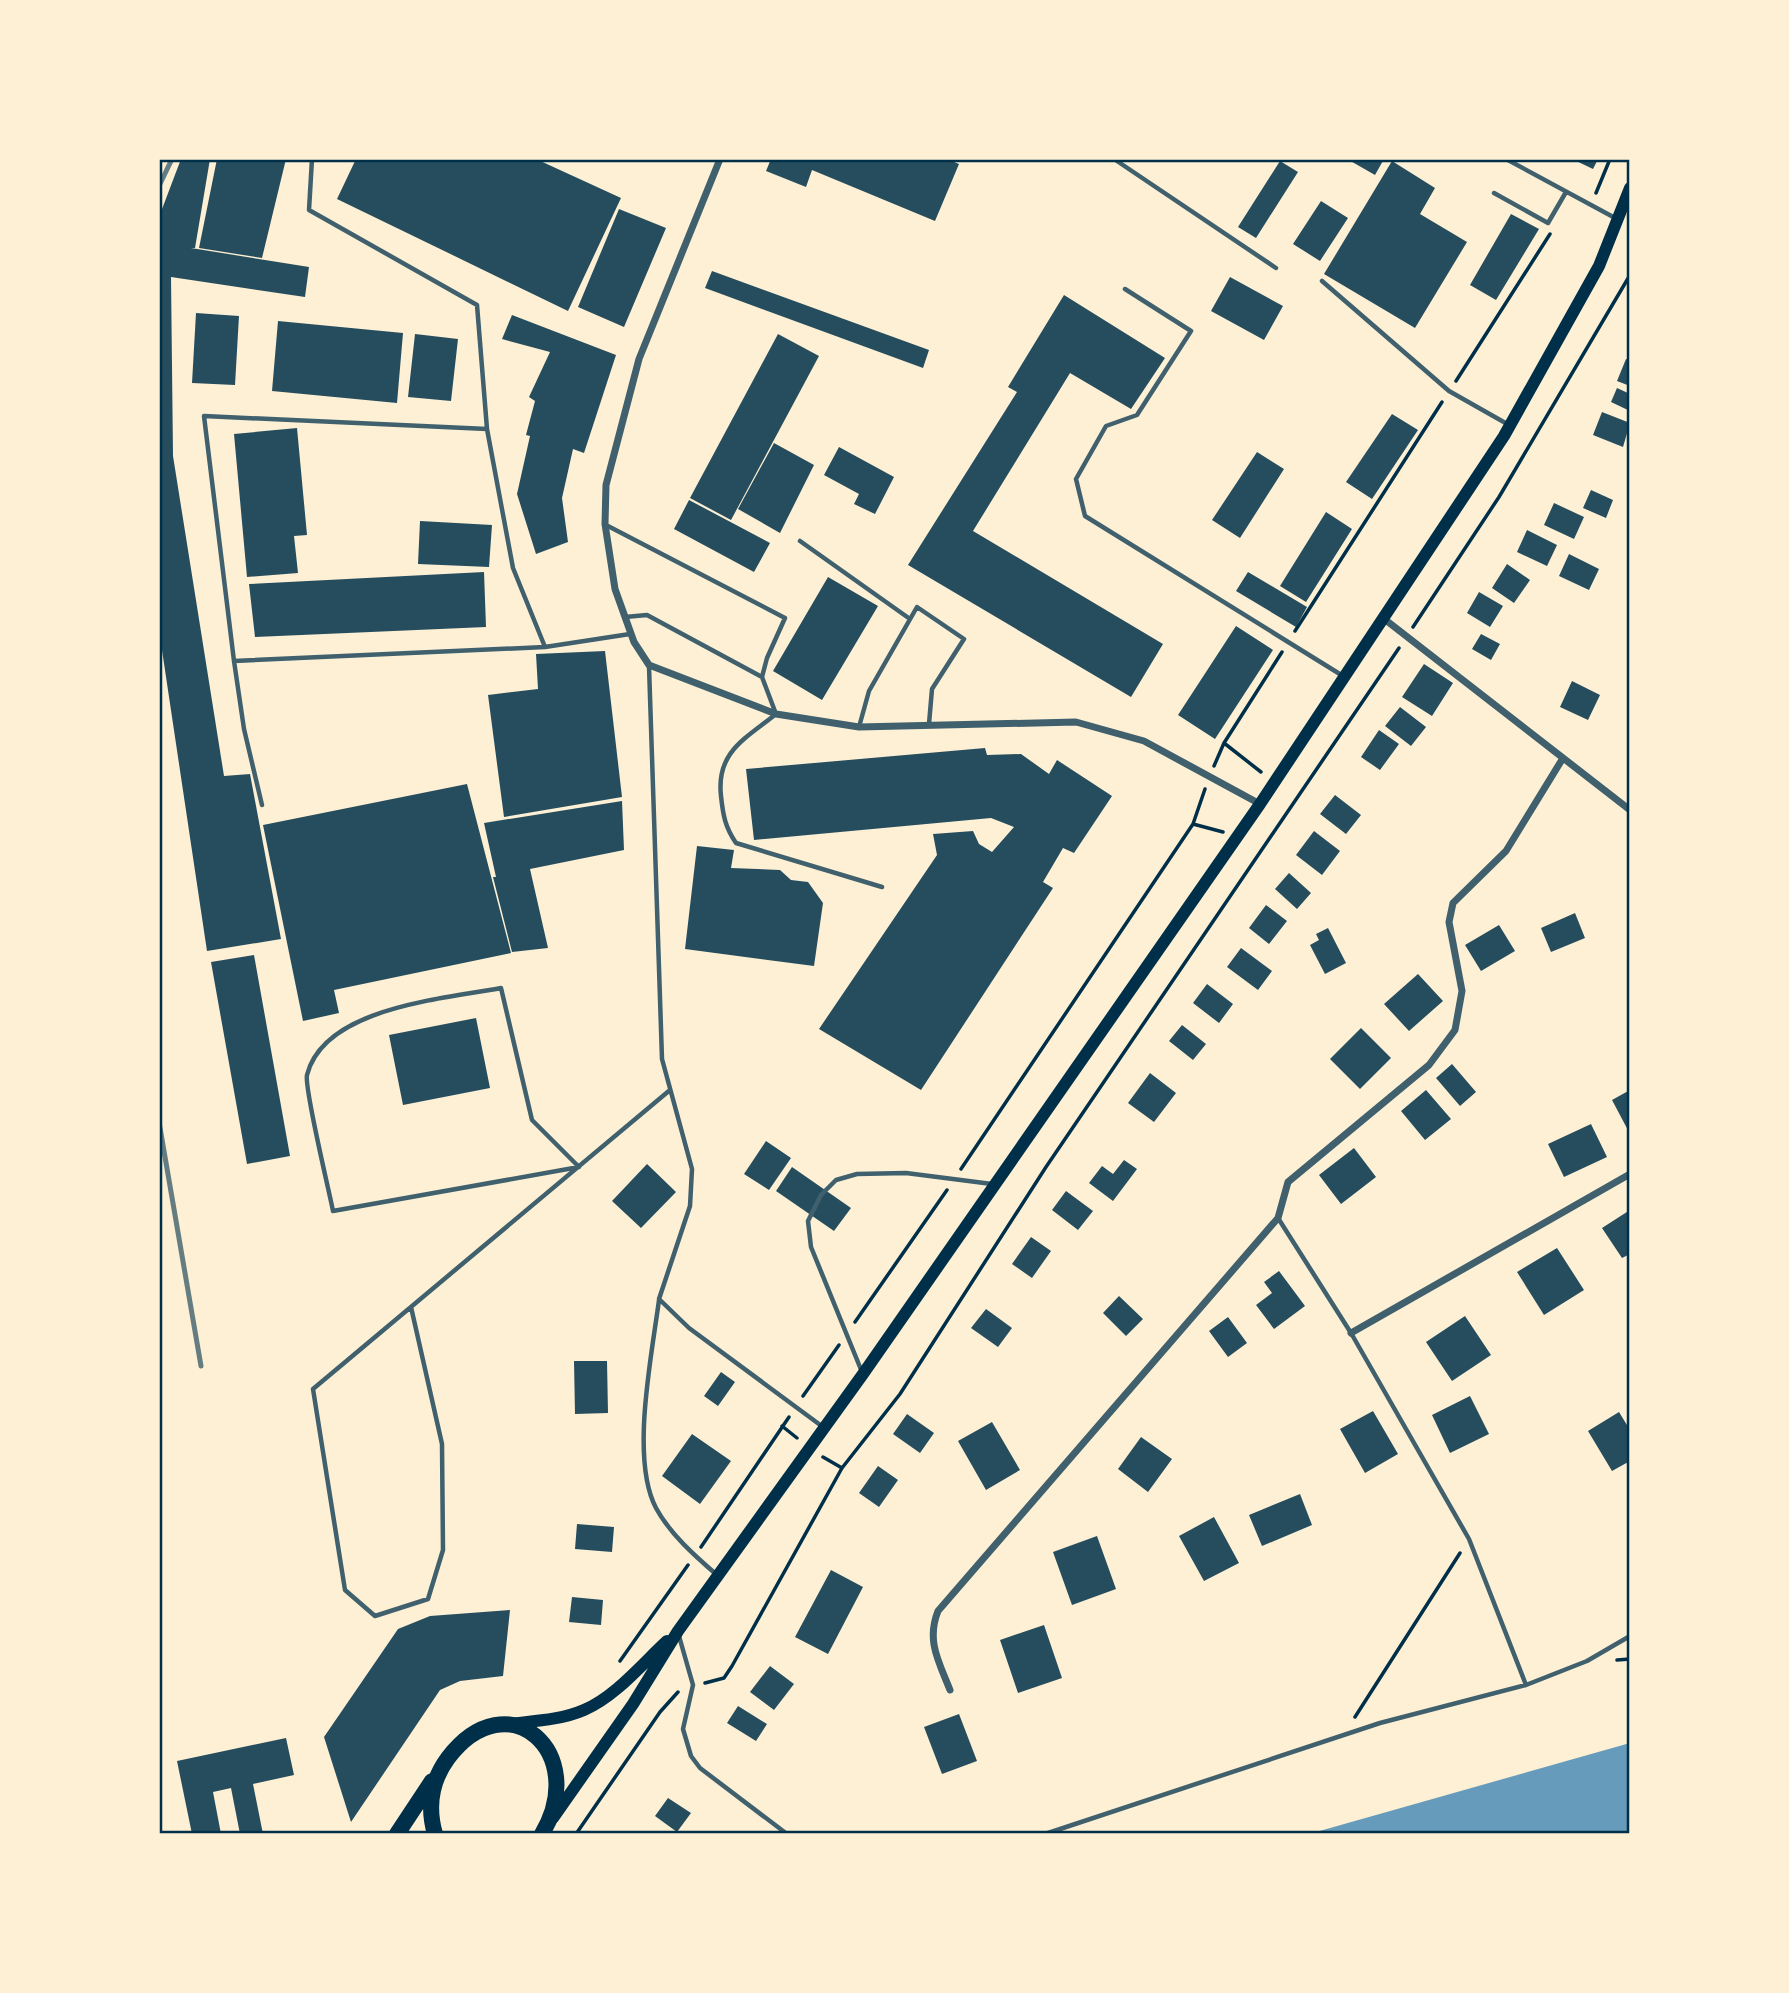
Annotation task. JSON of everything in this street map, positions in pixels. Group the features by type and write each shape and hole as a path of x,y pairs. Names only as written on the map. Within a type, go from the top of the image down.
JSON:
{"highway":[{"path":"397,1834 439,1770 463,1740 475,1732 498,1725 517,1726 530,1732 549,1750 556,1778 556,1795 542,1833"},
{"path":"435,1831 432,1790 439,1770"}],"main road":[{"path":"542,1833 633,1704 678,1631 717,1575 863,1374 1238,837 1344,677 1510,425 1600,266 1630,188"},
{"path":"498,1725 566,1716 584,1710 601,1701 678,1631"}],"street":[{"path":"720,159 639,359 606,485 605,524 615,589 631,633 649,665 776,714 859,727 1076,722 1144,741 1260,804"},
{"path":"1383,618 1628,805"},
{"path":"950,1690 931,1627 938,1611 1278,1218 1288,1182 1430,1065 1455,1030 1462,990 1449,922 1453,903 1506,851 1563,758"},
{"path":"1351,1333 1630,1174"}],"lane":[{"path":"312,159 309,210 477,305 487,429 513,568 545,646"},
{"path":"1114,159 1276,268"},
{"path":"1506,159 1618,219"},
{"path":"1494,193 1548,223 1566,192"},
{"path":"1322,281 1450,391 1510,425"},
{"path":"1125,289 1191,331 1137,415 1106,426 1076,479 1085,516 1344,677"},
{"path":"262,805 244,729 233,661 204,416 487,429"},
{"path":"605,524 785,618 766,658 762,677 776,714 727,755 719,777 724,825 736,843 882,887"},
{"path":"800,541 911,619"},
{"path":"859,727 869,691 917,607 964,639 932,689 929,724"},
{"path":"625,617 648,615 762,677"},
{"path":"233,661 545,646 631,633"},
{"path":"649,665 662,1059 692,1169 690,1206 659,1299 646,1405 644,1467 655,1507 695,1556 717,1575"},
{"path":"501,988 532,1121 579,1167 333,1211 306,1077 318,1050 337,1032 386,1010 501,988"},
{"path":"411,1307 442,1444 443,1550 428,1599 375,1616 345,1590 313,1389 670,1090"},
{"path":"863,1374 811,1247 808,1220 821,1195 836,1180 857,1174 906,1173 996,1185"},
{"path":"1278,1218 1351,1333 1469,1539 1526,1685"},
{"path":"659,1299 689,1328 823,1427"},
{"path":"678,1631 692,1685 683,1729 691,1756 700,1768 787,1834"},
{"path":"1045,1834 1380,1723 1526,1685 1587,1661 1630,1636"}],"path":[{"path":"1574,196 1598,193 1609,159"},
{"path":"618,1665 954,1180 1193,824 1224,743 1552,231"},
{"path":"576,1834 660,1712 678,1692 692,1685 717,1681 728,1672 842,1468 900,1395 1046,1167 1499,497 1630,275"},
{"path":"1193,824 1265,845"},
{"path":"782,1426 809,1448 842,1468"},
{"path":"1342,1737 1469,1539"}],"water":[{"path":"1630,1743 1630,1834 1309,1834"}],"building":[{"path":"181,159 210,159 195,248 191,248 309,267 305,297 171,277 173,456 224,776 250,774 281,939 207,951 159,630 159,217"},
{"path":"217,159 286,159 262,258 199,248"},
{"path":"356,159 536,159 621,198 568,311 337,199"},
{"path":"771,159 947,159 959,164 935,221 812,170 806,187 766,171"},
{"path":"1347,159 1384,159 1375,175"},
{"path":"1572,159 1598,159 1593,169"},
{"path":"1280,161 1298,172 1256,238 1238,227"},
{"path":"1392,161 1435,188 1420,214 1467,242 1415,328 1324,274"},
{"path":"1321,201 1348,218 1320,261 1293,244"},
{"path":"619,209 666,228 624,327 578,307"},
{"path":"1511,214 1539,229 1496,300 1470,285"},
{"path":"712,271 929,350 923,368 705,288"},
{"path":"1230,277 1283,306 1264,340 1211,311"},
{"path":"1064,295 1165,358 1131,409 1070,373 973,531 1163,644 1131,697 908,565 1017,392 1008,387"},
{"path":"196,313 239,316 235,385 192,383"},
{"path":"512,315 616,355 584,453 573,449 562,498 568,542 536,554 517,494 530,436 526,435 535,401 529,397 550,352 502,339"},
{"path":"278,321 403,333 397,403 272,391"},
{"path":"415,334 458,339 451,401 408,397"},
{"path":"778,334 819,356 731,520 690,498"},
{"path":"1626,359 1630,360 1630,386 1617,381"},
{"path":"1617,388 1630,394 1630,411 1611,402"},
{"path":"1602,412 1630,423 1623,447 1593,435"},
{"path":"1392,414 1418,430 1372,499 1346,482"},
{"path":"297,428 307,535 294,536 298,573 247,577 234,434"},
{"path":"774,443 814,465 780,533 738,509"},
{"path":"839,447 894,477 875,514 854,504 859,494 824,475"},
{"path":"1257,452 1284,469 1240,538 1212,520"},
{"path":"1591,490 1613,500 1606,518 1583,508"},
{"path":"689,500 770,543 754,572 674,529"},
{"path":"1554,503 1584,517 1574,539 1544,525"},
{"path":"1326,512 1352,529 1306,602 1280,586"},
{"path":"420,521 492,525 489,567 418,564"},
{"path":"1527,530 1557,545 1547,566 1517,552"},
{"path":"1569,554 1599,569 1589,590 1559,576"},
{"path":"1507,564 1530,580 1514,603 1492,588"},
{"path":"484,572 486,627 255,637 249,584"},
{"path":"1248,572 1307,607 1296,627 1236,591"},
{"path":"828,577 878,606 822,700 773,671"},
{"path":"1479,592 1503,606 1490,627 1467,613"},
{"path":"1236,626 1273,650 1215,739 1178,715"},
{"path":"1481,634 1500,644 1491,660 1472,649"},
{"path":"605,651 622,797 504,817 488,695 538,689 536,654"},
{"path":"1424,664 1453,683 1432,716 1402,697"},
{"path":"1572,681 1600,695 1588,720 1560,707"},
{"path":"1400,707 1426,727 1411,746 1385,726"},
{"path":"1379,730 1399,744 1380,770 1361,757"},
{"path":"985,748 987,755 1021,754 1049,774 1057,760 1112,796 1074,853 1063,848 1043,882 1053,888 921,1090 819,1029 937,855 933,834 973,831 979,844 992,852 1014,827 991,818 754,840 746,769"},
{"path":"467,784 511,953 334,990 339,1013 303,1021 263,825"},
{"path":"1335,795 1361,815 1346,834 1320,814"},
{"path":"622,801 624,850 530,869 548,948 512,952 493,877 496,877 484,823"},
{"path":"1314,831 1340,851 1322,875 1296,855"},
{"path":"697,846 734,850 731,868 780,870 791,880 808,882 823,903 814,966 685,949"},
{"path":"1289,873 1311,893 1297,909 1275,889"},
{"path":"1266,905 1287,921 1269,944 1249,928"},
{"path":"1575,913 1585,938 1551,952 1541,928"},
{"path":"1499,925 1515,951 1481,971 1465,945"},
{"path":"1328,928 1346,963 1325,974 1310,945 1319,940 1316,934"},
{"path":"1241,948 1272,971 1258,990 1227,967"},
{"path":"254,955 290,1156 247,1164 211,962"},
{"path":"1418,974 1443,1001 1409,1031 1384,1004"},
{"path":"1207,984 1233,1004 1219,1023 1193,1003"},
{"path":"476,1018 490,1088 403,1105 389,1035"},
{"path":"1182,1025 1206,1044 1193,1060 1169,1041"},
{"path":"1361,1028 1391,1058 1360,1089 1330,1059"},
{"path":"1452,1064 1476,1092 1460,1106 1436,1078"},
{"path":"1150,1073 1176,1093 1154,1122 1128,1103"},
{"path":"1426,1090 1451,1119 1425,1140 1401,1111"},
{"path":"1630,1090 1630,1134 1612,1100"},
{"path":"1591,1124 1607,1157 1564,1177 1548,1144"},
{"path":"766,1141 791,1158 769,1190 744,1174"},
{"path":"1354,1148 1376,1177 1341,1204 1319,1175"},
{"path":"1124,1160 1137,1169 1113,1201 1089,1183 1102,1166 1113,1174"},
{"path":"647,1164 676,1192 641,1228 612,1201"},
{"path":"792,1167 851,1208 834,1231 776,1191"},
{"path":"1066,1191 1093,1211 1078,1230 1052,1210"},
{"path":"1630,1210 1630,1254 1622,1258 1602,1228"},
{"path":"1031,1237 1051,1251 1032,1278 1012,1264"},
{"path":"1557,1248 1584,1290 1544,1315 1517,1272"},
{"path":"1279,1271 1305,1306 1274,1329 1256,1305 1272,1293 1264,1282"},
{"path":"1119,1296 1143,1319 1126,1336 1103,1313"},
{"path":"986,1309 1012,1328 998,1347 971,1328"},
{"path":"1465,1316 1491,1355 1452,1381 1426,1342"},
{"path":"1228,1317 1247,1343 1228,1357 1209,1331"},
{"path":"574,1361 607,1361 608,1413 575,1414"},
{"path":"721,1372 735,1382 718,1406 704,1396"},
{"path":"1470,1396 1489,1434 1450,1453 1432,1415"},
{"path":"1373,1411 1398,1454 1365,1473 1340,1429"},
{"path":"1619,1412 1630,1430 1630,1461 1612,1471 1588,1431"},
{"path":"907,1414 934,1433 920,1453 893,1434"},
{"path":"992,1422 1020,1470 986,1490 958,1441"},
{"path":"692,1434 731,1461 700,1504 662,1476"},
{"path":"1141,1437 1172,1459 1148,1492 1118,1469"},
{"path":"878,1466 898,1480 879,1507 859,1493"},
{"path":"1300,1494 1312,1525 1262,1546 1249,1515"},
{"path":"1214,1517 1239,1563 1204,1581 1179,1536"},
{"path":"577,1524 614,1527 612,1552 575,1549"},
{"path":"1097,1536 1116,1589 1072,1605 1053,1552"},
{"path":"831,1570 863,1587 828,1654 795,1637"},
{"path":"572,1597 603,1600 601,1625 569,1622"},
{"path":"510,1610 503,1676 460,1681 440,1690 351,1822 324,1737 398,1629 430,1616"},
{"path":"1044,1625 1062,1678 1018,1693 1000,1640"},
{"path":"770,1666 794,1684 774,1710 750,1692"},
{"path":"738,1706 767,1724 756,1741 727,1723"},
{"path":"959,1714 977,1761 942,1774 924,1727"},
{"path":"286,1738 294,1775 253,1784 263,1834 240,1834 231,1788 213,1792 221,1834 192,1834 177,1761"},
{"path":"668,1798 691,1813 677,1832 655,1816"}],"railway":[{"path":"159,186 172,159"},
{"path":"159,1122 201,1366"}]}
